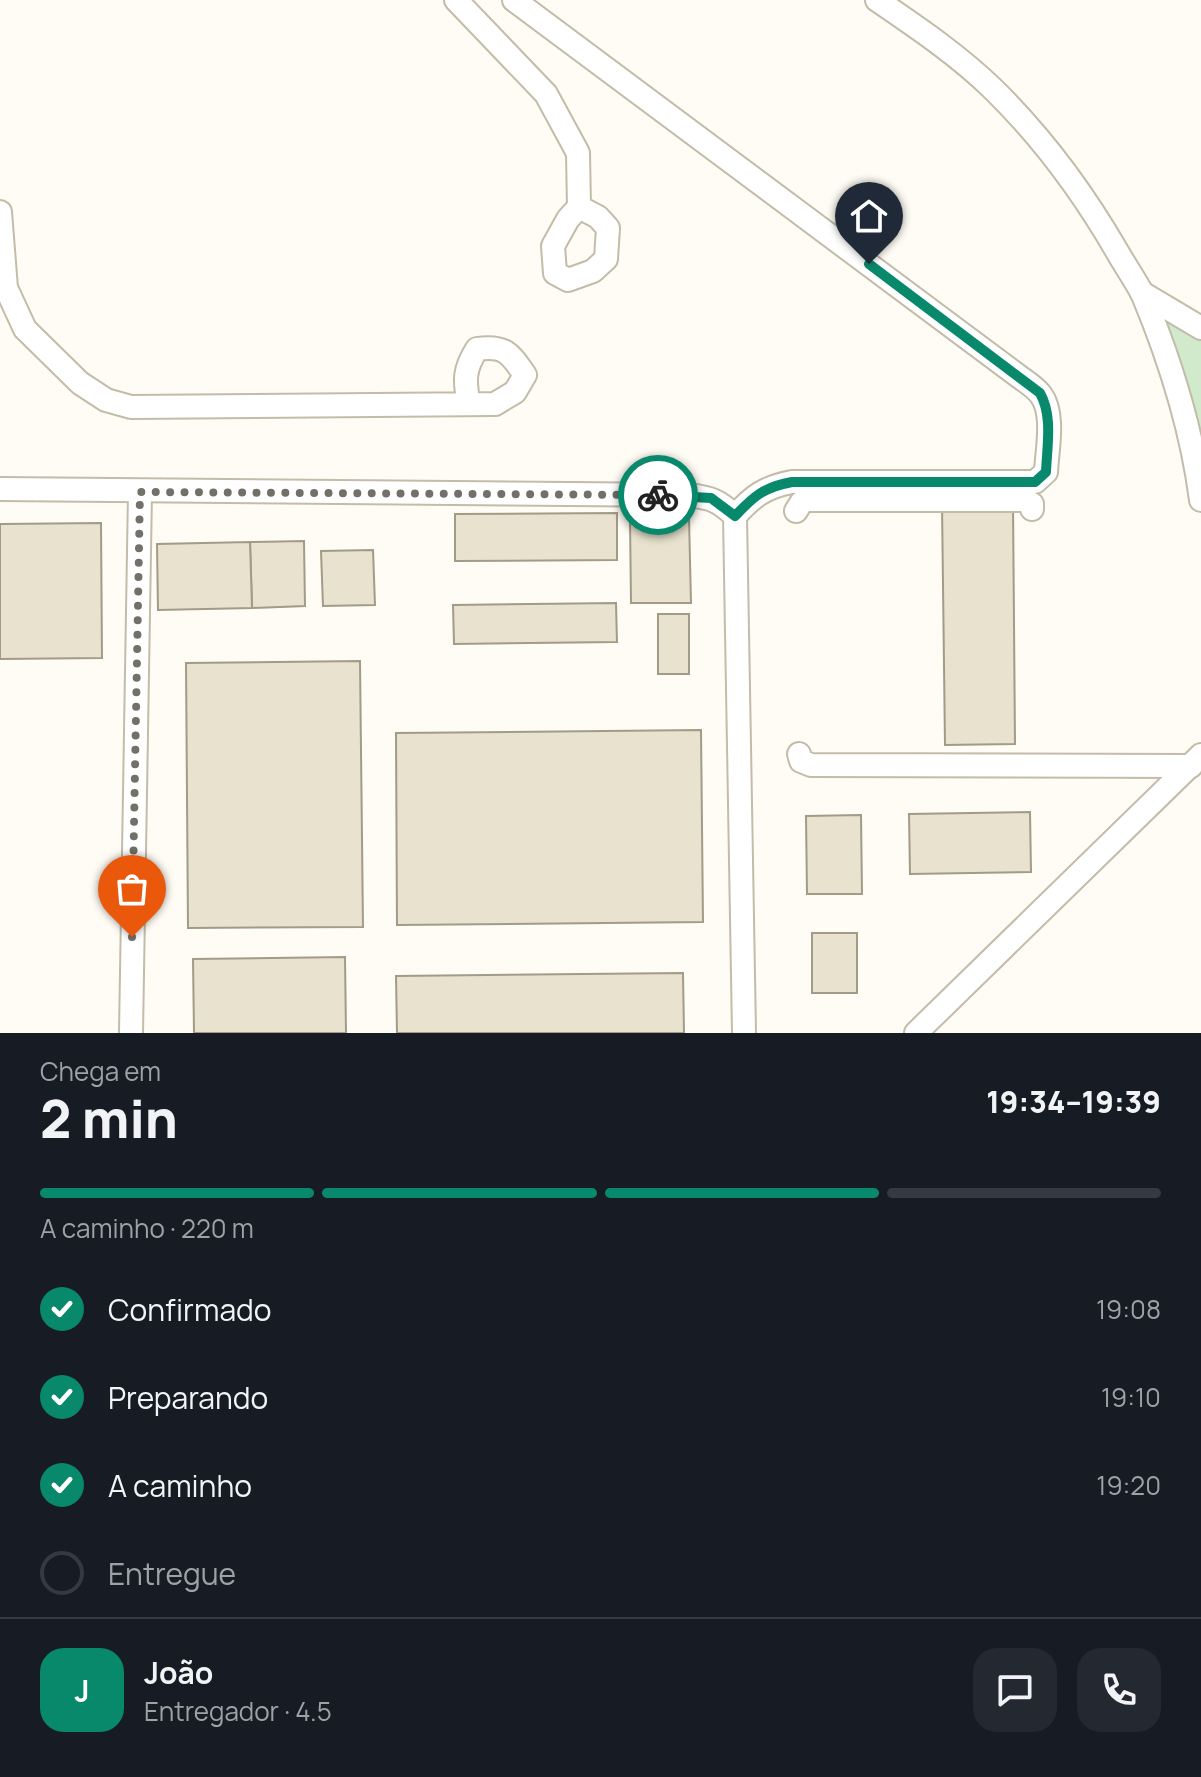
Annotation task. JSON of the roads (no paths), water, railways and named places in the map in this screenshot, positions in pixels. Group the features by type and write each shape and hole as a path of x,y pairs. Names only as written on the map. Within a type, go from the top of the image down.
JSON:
{"street":[{"path":"456,0 546,94 578,153 579,207"},
{"path":"514,0 1021,378 1040,393 1044,401 1048,423 1046,472 1035,482 792,482 771,486 751,499 735,516 744,1033"},
{"path":"877,0 951,52 992,89 1031,130 1101,225 1142,293 1174,384 1197,470 1201,500"},
{"path":"0,212 6,288 25,329 80,383 106,400 131,407 469,404"},
{"path":"1142,293 1201,328"},
{"path":"0,489 689,495 711,498 735,516"},
{"path":"131,1033 140,492"},
{"path":"796,511 806,500 1025,500 1032,504 1032,509"},
{"path":"799,754 801,761 811,765 1196,761"},
{"path":"916,1033 1196,761"}]}
